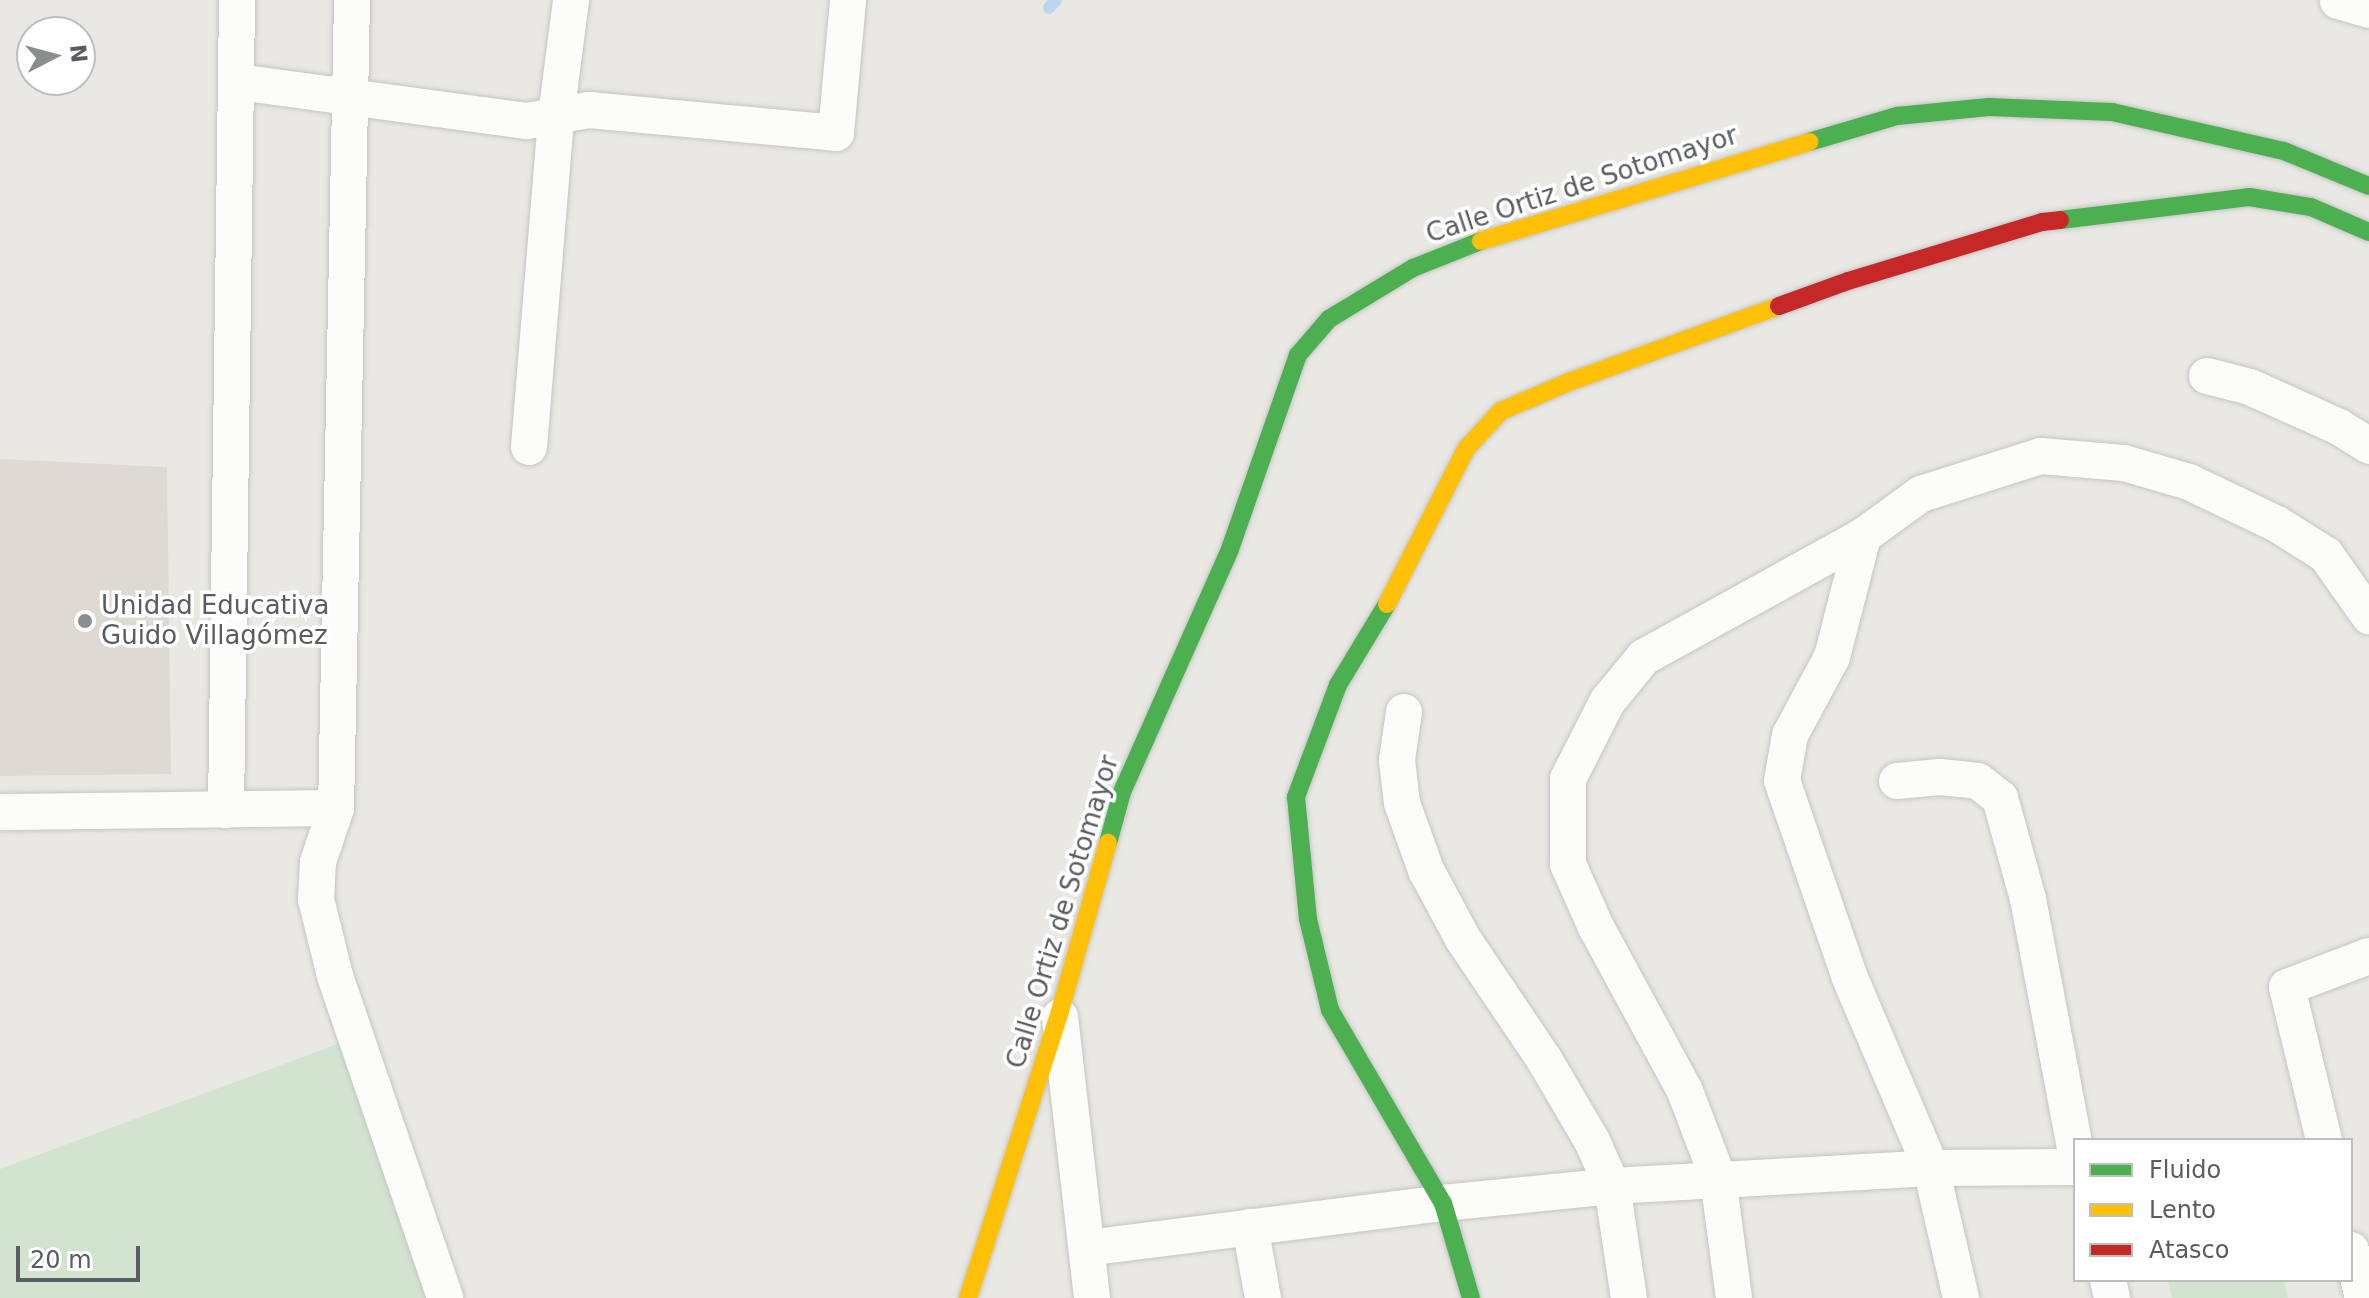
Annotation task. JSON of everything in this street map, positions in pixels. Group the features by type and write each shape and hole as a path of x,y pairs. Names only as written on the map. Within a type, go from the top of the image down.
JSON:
{"street":[{"path":"226,810 237,0"},
{"path":"352,0 336,808 318,862 316,899 335,976 445,1298"},
{"path":"529,447 556,116 571,0"},
{"path":"238,82 527,121 589,110 836,133 848,0"},
{"path":"2338,1 2369,10"},
{"name":"Calle Ortiz de Sotomayor","path":"968,1298 1060,1011 1122,792 1230,549 1298,355 1329,319 1413,268 1467,245 1897,116 1989,107 2112,112 2284,151 2369,186"},
{"path":"1471,1298 1443,1203 1407,1147 1330,1010 1308,919 1296,797 1338,685 1394,592 1466,449 1501,411 1569,382 1848,281 2042,222 2249,197 2311,207 2369,232"},
{"path":"2207,376 2250,387 2339,427 2369,446"},
{"path":"1734,1298 1718,1178 1685,1091 1595,925 1568,864 1568,779 1607,702 1644,657 1863,536 1921,494 2041,456 2124,463 2189,482 2277,524 2326,555 2369,616"},
{"path":"1863,536 1832,657 1790,735 1782,781 1850,978 1931,1168 1961,1298"},
{"path":"1404,712 1397,760 1402,803 1426,870 1463,939 1576,1114 1612,1186 1629,1298"},
{"path":"1897,781 1940,777 1978,781 2000,798 2028,899 2073,1138"},
{"path":"0,812 336,808"},
{"path":"2324,1138 2287,987 2369,956"},
{"path":"1060,1011 1092,1298"},
{"path":"1087,1248 1443,1203 1612,1186 1931,1168 2073,1167"},
{"path":"1250,1227 1263,1298"},
{"path":"2353,1258 2363,1298"}],"shaded area":[{"name":"Unidad Educativa Guido Villagómez","path":"0,459 167,467 171,774 0,776"}],"green space":[{"path":"338,1044 431,1298 0,1298 0,1169"},
{"path":"2168,1282 2284,1282 2288,1298 2172,1298"}],"waterway":[{"path":"1049,8 1056,0"}],"traffic: fast":[{"path":"1809,142 1897,116 1989,107 2112,112 2284,151 2369,186"},
{"path":"2060,220 2249,197 2311,207 2369,232"},
{"path":"1108,843 1122,792 1230,549 1298,355 1329,319 1413,268 1481,241"},
{"path":"1387,604 1338,685 1296,797 1308,919 1330,1010 1443,1203 1471,1298"}],"traffic: slow":[{"path":"1481,241 1809,142"},
{"path":"1387,604 1466,449 1501,411 1569,382 1779,306"},
{"path":"968,1298 1060,1011 1108,843"}],"traffic: jam":[{"path":"1779,306 1848,281 2042,222 2060,220"}],"place":[{"name":"Unidad Educativa Guido Villagómez","path":"85,621"}]}
